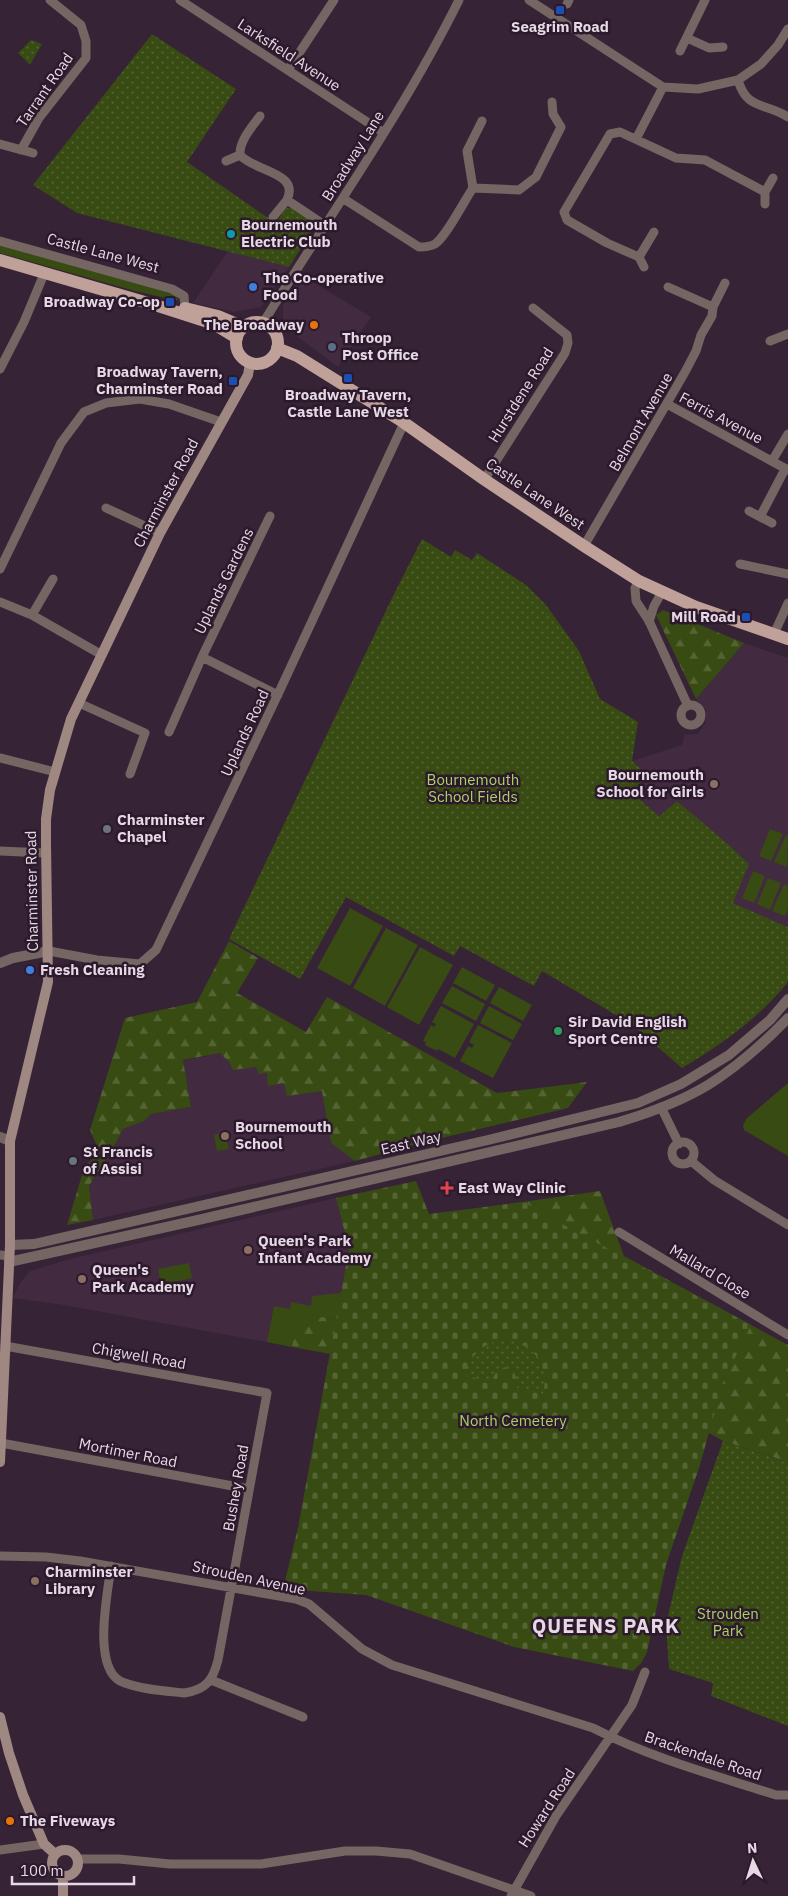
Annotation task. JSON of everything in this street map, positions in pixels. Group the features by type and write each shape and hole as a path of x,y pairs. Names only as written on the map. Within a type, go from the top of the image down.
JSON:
{"main road":[{"path":"0,260 240,332"},
{"path":"155,305 185,308 218,316 240,332"},
{"path":"263,323 269,326 276,336 277,348 270,359 264,362 250,363 245,360 237,350 240,332 250,324 263,323"},
{"name":"Castle Lane West","path":"277,348 298,356 404,423 484,480 639,581 696,607 788,639"},
{"name":"Charminster Road","path":"0,1462 6,1258 10,1245 5,1139 48,982 46,819 55,772 71,720 160,533 248,375 250,363"},
{"path":"0,1717 4,1754 44,1844 55,1854"},
{"path":"62,1850 72,1852 77,1859 75,1871 63,1876 58,1874 52,1866 55,1854 62,1850"},
{"path":"63,1876 63,1896"}],"street":[{"name":"Tarrant Road","path":"22,150 39,118 86,58 86,41 80,25 50,0"},
{"name":"Larksfield Avenue","path":"180,0 384,132"},
{"path":"288,70 334,0"},
{"name":"Broadway Lane","path":"263,323 344,199 433,52 459,0"},
{"path":"529,0 663,87 698,89 738,80 761,64 778,45 788,29"},
{"path":"680,51 705,0"},
{"path":"687,38 709,48 723,47"},
{"path":"738,80 742,94 758,105 776,109 788,117"},
{"path":"636,139 663,87"},
{"path":"473,188 519,190 536,178 561,127 553,114 552,102"},
{"path":"240,155 243,143 260,116"},
{"path":"344,199 419,246 431,246 440,240 473,188 467,151 482,121"},
{"path":"644,266 639,257 607,243 566,220 564,212 610,134 620,132 676,158 705,160 765,192"},
{"path":"0,144 32,153"},
{"path":"226,162 240,155"},
{"path":"240,155 252,164 278,174 289,185 290,193 287,200 273,217"},
{"path":"765,204 765,192 773,178"},
{"path":"287,200 326,226"},
{"path":"639,257 654,232"},
{"name":"Castle Lane West","path":"0,241 172,289 184,296 185,308"},
{"path":"0,368 24,322 44,274"},
{"name":"Belmont Avenue","path":"584,546 696,351 701,335 712,316 713,307 725,283"},
{"path":"668,287 713,307"},
{"name":"Hurstdene Road","path":"484,480 565,353 568,344 567,335 533,308"},
{"path":"770,341 788,334"},
{"path":"0,569 61,443 84,412 106,403 140,399 169,404 221,422"},
{"name":"Ferris Avenue","path":"667,404 787,469"},
{"name":"Uplands Road","path":"49,951 105,961 140,964 156,950 278,695 404,423"},
{"path":"772,461 788,434"},
{"path":"760,517 787,469"},
{"path":"106,508 160,533"},
{"path":"749,511 772,523"},
{"name":"Uplands Gardens","path":"169,732 202,657 270,516"},
{"path":"740,564 788,574"},
{"path":"32,615 54,579"},
{"path":"639,581 635,588 636,601 650,622 688,706"},
{"path":"650,622 654,606 662,592"},
{"path":"0,602 32,615 102,655"},
{"path":"774,634 788,605"},
{"name":"Uplands Gardens","path":"202,657 278,695"},
{"path":"79,703 145,733 130,774"},
{"path":"1,758 55,772"},
{"path":"0,851 46,853"},
{"path":"0,963 13,958 49,951"},
{"name":"East Way","path":"10,1245 34,1244 488,1140 638,1102 681,1084 729,1055 770,1020 788,999"},
{"name":"East Way","path":"6,1258 198,1220 619,1122 661,1107 708,1085 761,1045 788,1018"},
{"path":"661,1107 679,1144"},
{"path":"686,1142 694,1153 691,1162 682,1164 678,1162 672,1154 673,1149 679,1144 686,1142"},
{"path":"691,1162 714,1180 788,1225"},
{"name":"Mallard Close","path":"619,1232 785,1333"},
{"path":"785,1333 788,1322"},
{"name":"Chigwell Road","path":"4,1345 267,1394"},
{"name":"Bushey Road","path":"211,1680 218,1660 267,1394"},
{"name":"Mortimer Road","path":"1,1443 249,1489"},
{"name":"Strouden Avenue","path":"0,1556 46,1557 111,1566 296,1599 309,1604 362,1649 392,1666 593,1728 611,1737"},
{"path":"111,1566 104,1645 108,1665 115,1677 128,1684 184,1693 192,1692 206,1685 211,1680 303,1717"},
{"path":"611,1737 632,1704 644,1672"},
{"name":"Brackendale Road","path":"611,1737 679,1764 776,1794 788,1795"},
{"name":"Howard Road","path":"512,1893 556,1816 611,1737"},
{"path":"0,1850 44,1844"},
{"path":"77,1859 119,1859 170,1864 261,1864 345,1851 376,1851 410,1854 512,1893 531,1896"}],"shaded area":[{"path":"228,251 289,267 261,307 234,312 193,303"},
{"path":"301,275 371,317 338,367 286,328 283,317 283,305"},
{"name":"Bournemouth School for Girls","path":"744,643 788,658 788,927 733,903 748,864 728,844 677,801 659,816 632,793 648,775 632,761 682,745 684,735 698,734 706,722 706,710 696,699"},
{"name":"Bournemouth School","path":"220,1053 229,1062 256,1067 284,1083 323,1090 331,1143 355,1161 93,1220 89,1187 123,1129 144,1121 151,1114 191,1107 183,1061"},
{"path":"336,1198 349,1249 331,1354 64,1305 13,1298 20,1283 30,1271 70,1259"}],"green space":[{"path":"152,34 236,89 187,162 274,222 277,221 286,208 292,208 317,223 289,267 77,213 33,185"},
{"path":"31,40 42,44 30,65 18,53"},
{"path":"0,244 172,291 179,301 135,291 0,253"},
{"name":"Bournemouth School Fields","path":"422,539 451,557 455,550 472,560 477,553 526,585 546,605 579,651 600,699 638,722 632,761 648,775 632,793 659,816 677,801 728,844 749,864 733,903 788,927 788,982 765,1007 739,1030 682,1068 631,1024 542,971 534,986 460,946 454,956 346,897 300,979 229,939"},
{"path":"663,610 744,643 696,699 656,615"},
{"path":"770,829 783,834 771,861 759,856"},
{"path":"786,835 788,836 787,867 774,862"},
{"path":"753,871 765,876 754,903 742,898"},
{"path":"768,878 781,883 770,910 757,904"},
{"path":"784,884 788,886 788,909 785,916 772,911"},
{"path":"350,908 383,926 350,986 317,968"},
{"path":"386,928 418,945 385,1006 353,988"},
{"path":"229,941 258,958 237,993 306,1032 327,997 497,1093 587,1082 568,1108 429,1141 355,1161 331,1143 322,1091 287,1096 284,1083 268,1086 267,1073 259,1074 256,1067 233,1070 229,1062 220,1053 183,1060 191,1107 151,1114 144,1121 123,1129 89,1186 93,1220 67,1225 85,1165 97,1156 97,1146 90,1130 125,1018 197,1002"},
{"path":"420,947 453,965 419,1025 387,1007"},
{"path":"462,967 495,985 486,1001 453,983"},
{"path":"452,986 485,1004 476,1021 442,1003"},
{"path":"499,987 532,1005 523,1021 490,1003"},
{"path":"441,1006 474,1024 455,1058 425,1045 426,1042 423,1041 431,1025 434,1027 436,1024 432,1022"},
{"path":"489,1006 522,1024 513,1040 480,1023"},
{"path":"478,1025 512,1043 493,1078 460,1061 468,1046 472,1048 474,1045 469,1042"},
{"path":"788,1083 788,1156 744,1130 743,1126 746,1119"},
{"path":"225,1132 229,1149 217,1151 214,1135"},
{"name":"North Cemetery","path":"416,1181 429,1214 524,1202 751,1325 723,1382 700,1465 666,1565 647,1652 642,1662 633,1671 514,1647 366,1595 283,1589 298,1528 349,1249 336,1198"},
{"path":"600,1191 624,1256 788,1345 788,1462 723,1441 697,1426 494,1206"},
{"path":"189,1263 192,1278 161,1285 158,1269"},
{"path":"341,1293 337,1319 322,1317 295,1330 292,1347 267,1342 274,1306 290,1309 291,1302 311,1306 312,1296"},
{"path":"322,1317 337,1319 331,1354 292,1347 295,1330 299,1321 309,1322"},
{"path":"505,1340 524,1346 538,1358 544,1374 543,1394 517,1388 515,1374 507,1368 498,1370 492,1382 465,1376 470,1362 479,1351 497,1341"},
{"name":"Strouden Park","path":"723,1441 788,1462 788,1726 711,1696 713,1683 669,1669 666,1624 682,1556"}],"place":[{"name":"Seagrim Road","path":"560,10"},
{"name":"Bournemouth Electric Club","path":"231,234"},
{"name":"The Co-operative Food","path":"253,287"},
{"name":"Broadway Co-op","path":"170,302"},
{"name":"The Broadway","path":"314,325"},
{"name":"Throop Post Office","path":"332,347"},
{"name":"Broadway Tavern, Castle Lane West","path":"348,378"},
{"name":"Broadway Tavern, Charminster Road","path":"233,381"},
{"name":"Mill Road","path":"746,617"},
{"name":"Bournemouth School for Girls","path":"714,784"},
{"name":"Charminster Chapel","path":"107,829"},
{"name":"Fresh Cleaning","path":"30,970"},
{"name":"Sir David English Sport Centre","path":"558,1031"},
{"name":"Bournemouth School","path":"225,1136"},
{"name":"St Francis of Assisi","path":"73,1161"},
{"name":"East Way Clinic","path":"447,1188"},
{"name":"Queen's Park Infant Academy","path":"248,1250"},
{"name":"Queen's Park Academy","path":"82,1279"},
{"name":"Charminster Library","path":"35,1581"},
{"name":"The Fiveways","path":"10,1821"}],"district":[{"name":"QUEENS PARK","path":"606,1626"}]}
